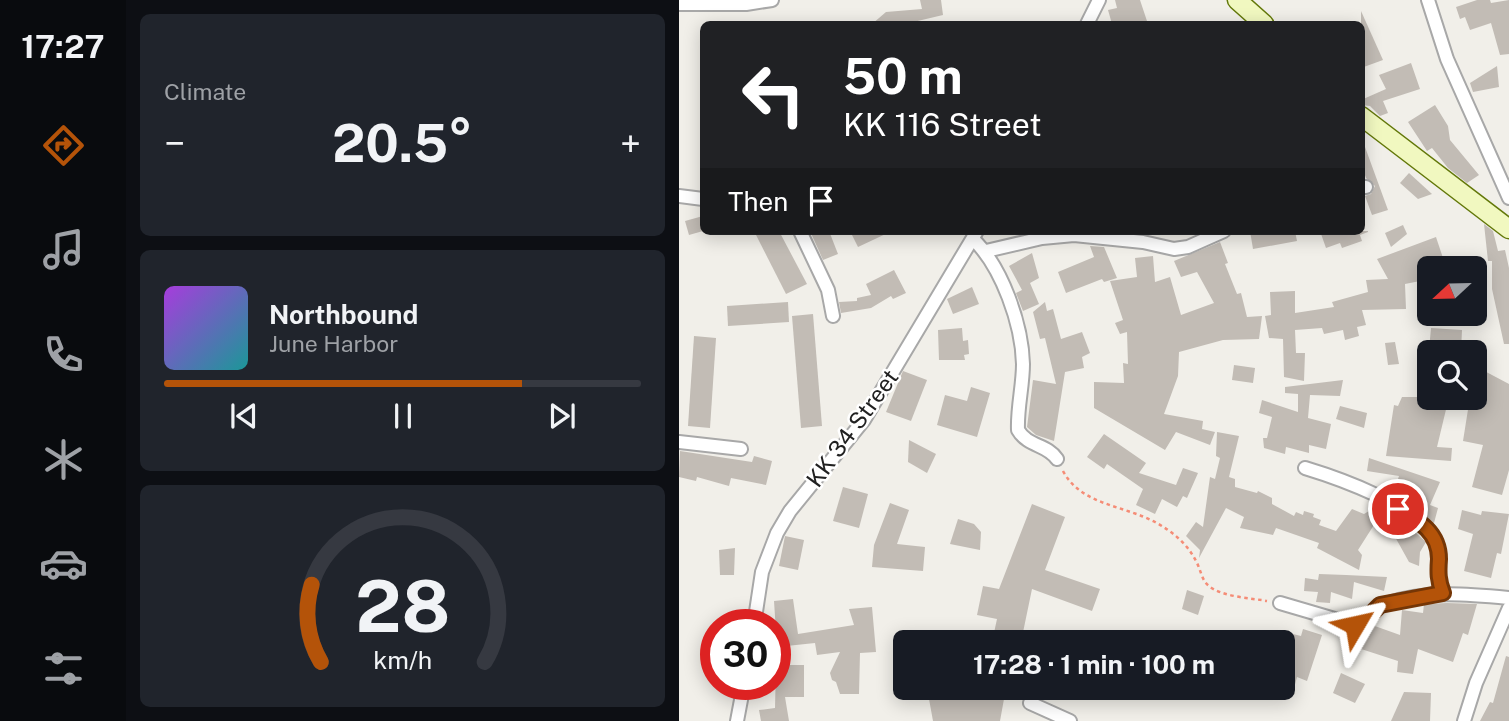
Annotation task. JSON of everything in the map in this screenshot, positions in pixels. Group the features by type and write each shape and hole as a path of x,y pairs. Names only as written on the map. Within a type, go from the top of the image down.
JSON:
{"main road":[{"path":"1237,0 1261,21"},
{"path":"1365,119 1509,229"}],"street":[{"path":"679,4 746,4 772,0"},
{"path":"1088,21 1099,0"},
{"path":"1428,0 1453,71 1509,198"},
{"path":"679,196 700,199"},
{"path":"802,235 828,290 833,316"},
{"path":"975,235 1007,299 1019,339 1023,363 1018,430 1023,439 1036,448 1049,451 1057,459"},
{"name":"KK 34 Street","path":"756,609 762,572 777,533 790,511 864,419 975,235"},
{"path":"985,251 1042,238 1074,235 1143,242 1174,250 1215,235"},
{"path":"679,442 741,449"},
{"path":"1305,468 1360,485 1431,531 1439,552 1438,582 1443,593"},
{"path":"1280,603 1355,625 1361,624 1380,605 1443,593 1509,598"},
{"path":"1464,721 1476,683 1509,608"},
{"path":"737,721 741,700"},
{"path":"1030,703 1070,721"}],"path":[{"path":"1057,459 1069,483 1082,495 1123,507 1171,531 1186,544 1208,585 1215,590 1280,603"}],"building":[{"path":"920,0 941,0 943,15 918,21 876,21 886,12 922,9"},
{"path":"1115,0 1140,0 1147,21 1111,21 1108,10 1117,8"},
{"path":"1477,0 1490,0 1491,3 1509,0 1509,54 1500,55 1491,23 1470,30 1465,17 1460,19 1456,7"},
{"path":"1361,11 1383,60 1365,67 1365,21 1361,21"},
{"path":"1411,63 1420,89 1383,101 1388,113 1380,116 1370,106 1365,105 1365,98 1386,89 1379,75"},
{"path":"1497,66 1499,87 1473,92 1470,83"},
{"path":"1435,105 1448,126 1450,140 1479,175 1467,183 1448,168 1432,148 1427,151 1408,122"},
{"path":"1365,147 1388,210 1372,215 1365,196 1371,194 1375,186 1366,178"},
{"path":"1409,173 1432,194 1418,199 1400,183"},
{"path":"700,217 700,232 689,235 685,221"},
{"path":"1484,224 1493,231 1498,251 1505,250 1509,268 1509,344 1504,344 1492,289 1492,261 1488,261"},
{"path":"1403,225 1407,234 1391,247 1385,233"},
{"path":"756,235 781,235 807,284 786,294"},
{"path":"812,235 831,235 838,254 823,260"},
{"path":"852,235 884,235 858,247"},
{"path":"1251,235 1296,235 1297,241 1253,249"},
{"path":"1321,235 1360,235 1362,241 1342,248 1340,243 1326,248"},
{"path":"1436,237 1442,256 1417,256 1417,282 1405,284 1406,309 1362,310 1366,325 1357,327 1359,336 1345,340 1343,330 1324,334 1322,328 1295,330 1296,353 1305,353 1304,381 1284,377 1283,339 1269,338 1265,316 1271,315 1270,292 1295,291 1295,313 1334,307 1332,302 1368,292 1366,280 1388,279 1377,259"},
{"path":"1220,242 1228,263 1225,264 1237,294 1241,293 1247,317 1262,316 1259,339 1223,340 1179,352 1178,376 1164,414 1203,421 1202,429 1215,432 1210,445 1176,432 1165,450 1094,408 1094,382 1124,383 1123,363 1128,364 1127,332 1120,334 1115,323 1123,320 1110,281 1137,277 1135,258 1153,256 1155,282 1170,277 1181,315 1214,303 1197,272 1181,277 1174,261"},
{"path":"1090,246 1104,247 1117,278 1104,282 1102,279 1066,293 1058,272 1094,257"},
{"path":"1032,253 1039,278 1030,283 1039,304 1023,311 1016,293 1022,290 1009,266"},
{"path":"894,270 906,293 893,299 891,296 871,308 841,313 839,302 857,301 857,298 871,295 866,284"},
{"path":"972,287 979,304 953,314 947,299"},
{"path":"788,302 789,322 728,326 727,306"},
{"path":"1045,302 1047,311 1053,309 1061,339 1082,332 1090,353 1082,357 1084,368 1065,372 1054,441 1036,435 1027,427 1033,380 1056,384 1045,338 1040,339 1033,312"},
{"path":"813,314 822,426 801,428 792,316"},
{"path":"962,328 963,341 968,340 969,354 964,355 965,360 939,360 938,330"},
{"path":"1431,328 1462,330 1462,340 1430,340"},
{"path":"694,336 716,338 710,428 688,426"},
{"path":"1395,342 1399,364 1388,365 1385,343"},
{"path":"1234,365 1255,368 1253,383 1232,380"},
{"path":"903,371 927,380 911,421 886,412"},
{"path":"1487,372 1509,384 1509,470 1502,495 1472,487 1483,445 1463,441 1468,410 1487,410"},
{"path":"1343,380 1340,396 1310,395 1308,418 1331,424 1326,449 1309,445 1309,453 1286,447 1285,454 1264,448 1263,438 1267,438 1272,417 1259,413 1262,400 1298,412 1298,394 1285,393 1285,387"},
{"path":"971,387 990,393 977,437 937,425 945,395 967,401"},
{"path":"1402,397 1417,397 1417,410 1446,410 1437,447 1452,448 1451,461 1386,456 1394,405 1398,406"},
{"path":"1340,406 1367,413 1364,428 1336,419"},
{"path":"1217,432 1239,436 1229,477 1235,479 1235,487 1257,493 1258,491 1272,498 1272,504 1294,516 1296,512 1303,515 1304,511 1314,514 1313,517 1321,520 1319,525 1336,531 1352,509 1364,514 1369,511 1379,517 1358,550 1362,555 1359,570 1317,548 1319,543 1276,528 1273,535 1240,528 1244,517 1226,508 1199,558 1200,550 1186,536 1196,522 1203,527 1210,477 1215,479 1220,458 1216,456"},
{"path":"1104,434 1146,463 1139,473 1176,485 1183,468 1198,473 1187,498 1183,496 1177,507 1162,499 1155,514 1136,505 1143,489 1107,464 1104,469 1087,457"},
{"path":"909,440 936,454 927,473 908,462"},
{"path":"680,451 752,462 754,456 772,461 766,485 731,478 729,486 697,477 696,481 679,477"},
{"path":"1369,458 1440,482 1430,505 1438,508 1434,523 1411,504 1413,501 1393,494 1399,476 1367,471"},
{"path":"843,487 868,494 859,528 833,521"},
{"path":"890,503 909,510 897,544 925,547 923,571 872,567 874,545"},
{"path":"1032,504 1065,517 1045,570 1100,589 1092,611 1032,589 1023,630 995,630 997,619 977,615 983,586 999,589"},
{"path":"1462,510 1481,515 1482,511 1509,514 1501,554 1497,553 1491,578 1464,571 1473,534 1458,529"},
{"path":"1398,517 1426,542 1420,552 1419,566 1409,562 1389,526"},
{"path":"958,519 974,524 981,532 980,550 950,544"},
{"path":"785,536 804,540 798,570 779,566"},
{"path":"735,548 734,575 720,575 719,550"},
{"path":"1319,574 1387,577 1384,591 1354,582 1352,599 1331,592 1330,603 1316,602 1318,592 1304,591 1305,578 1318,580"},
{"path":"1187,590 1204,596 1198,615 1182,609"},
{"path":"793,599 798,634 854,625 849,609 872,607 876,652 860,653 859,694 840,694 836,682 832,680 830,673 840,652 817,655 815,643 791,646 791,609 775,609 774,601"},
{"path":"1424,604 1477,604 1468,635 1463,633 1453,662 1418,649 1413,674 1397,672 1398,661 1355,647 1359,633 1372,625 1400,635 1402,610 1423,613"},
{"path":"1303,629 1322,635 1307,681 1297,677 1295,684 1295,634 1301,636"},
{"path":"1506,656 1509,657 1509,721 1480,721 1490,702 1493,703"},
{"path":"791,665 804,665 804,697 791,697"},
{"path":"1341,673 1365,684 1355,703 1333,693"},
{"path":"1404,692 1431,693 1430,721 1391,721"},
{"path":"775,700 786,700 789,721 761,721 759,710 775,708"},
{"path":"929,700 1004,700 1000,721 933,721"}],"route":[{"path":"1355,625 1361,624 1380,605 1443,593 1438,582 1439,552 1431,531 1398,509"}]}
